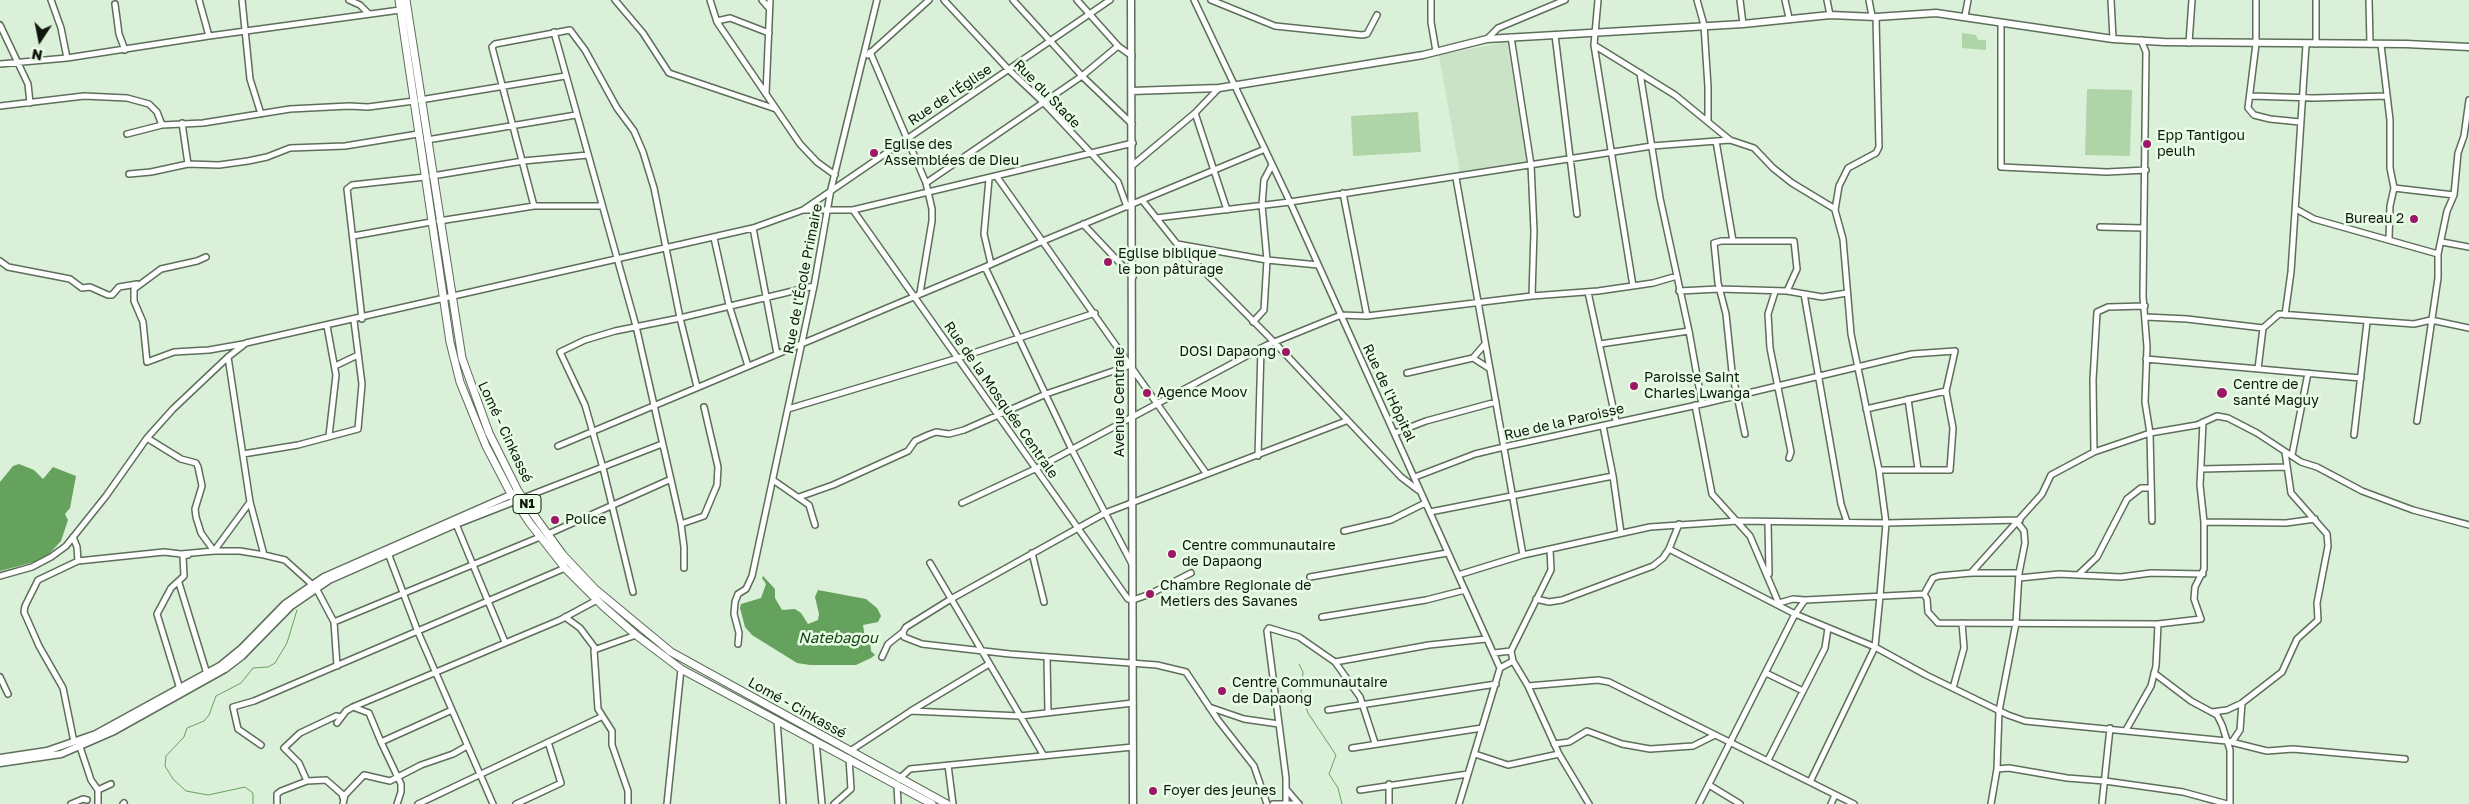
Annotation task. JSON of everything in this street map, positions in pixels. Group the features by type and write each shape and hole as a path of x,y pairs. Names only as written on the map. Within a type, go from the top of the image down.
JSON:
{"highway":[{"name":"Lomé - Cinkassé","path":"399,0 409,47"},
{"name":"Lomé - Cinkassé","path":"406,0 409,47 417,101 426,140 431,222 450,342 460,382 486,446 540,537 565,568 636,635 681,668 816,742 850,755"},
{"name":"Lomé - Cinkassé","path":"417,101 418,134 439,221 458,342 467,378 517,496 563,555 595,589 671,652 898,782 932,804"},
{"name":"Lomé - Cinkassé","path":"898,782 947,804"}],"main road":[{"name":"Avenue Centrale","path":"1131,0 1133,165 1130,206 1133,277 1133,804"},
{"path":"1132,91 1219,88 1436,51 1487,39 1744,24 1830,15 1874,16 1927,13 1965,16 2113,38 2189,43 2370,44 2469,48"},
{"path":"0,763 46,757 77,745 159,707 226,669 242,656 280,616 314,586 517,496"},
{"path":"0,758 77,745 207,674 231,657 285,604 337,569 517,496"}],"street":[{"path":"51,0 62,28 67,58"},
{"path":"199,0 209,36"},
{"path":"242,0 250,79 261,114"},
{"path":"349,0 360,5 369,14"},
{"path":"615,0 643,33 669,72 776,109"},
{"path":"710,0 717,21 805,151 817,162 836,174"},
{"path":"762,0 769,8"},
{"path":"766,94 770,0"},
{"name":"Rue de l'École Primaire","path":"738,644 739,633 734,614 735,602 738,594 746,589 752,576 753,563 773,480 814,286 829,210 831,189 877,0"},
{"path":"863,60 929,0"},
{"name":"Rue du Stade","path":"944,0 1121,187 1130,206"},
{"path":"1013,0 1082,76 1132,125"},
{"path":"1077,0 1118,46 1132,56"},
{"name":"Rue de l'Église","path":"803,210 1048,40 1110,0"},
{"name":"Rue de l'Hôpital","path":"1194,0 1290,202 1415,477 1418,490 1430,512 1500,668"},
{"path":"1211,0 1275,26 1362,36 1368,34 1377,15"},
{"path":"1431,0 1431,22 1436,51"},
{"path":"1487,39 1498,28 1565,0"},
{"path":"1598,0 1594,45 1613,153 1633,286"},
{"path":"1697,0 1704,25 1708,120"},
{"path":"1740,0 1744,24"},
{"path":"1785,0 1789,18"},
{"path":"1827,0 1830,15"},
{"path":"1810,782 1875,647 1886,523 1879,470 1851,334 1843,240 1835,209 1839,186 1848,168 1876,153 1879,147 1874,16 1869,0"},
{"path":"1965,16 1968,0"},
{"path":"2111,0 2113,38"},
{"path":"2189,43 2192,0"},
{"path":"2256,0 2256,44 2248,108 2254,116 2270,120 2300,122"},
{"path":"2316,0 2316,44"},
{"path":"2369,0 2370,44"},
{"path":"115,4 118,34 125,50"},
{"path":"0,64 67,58 209,36 400,10"},
{"path":"717,21 730,18 769,33"},
{"path":"2001,22 2001,167 2107,172 2146,170"},
{"path":"0,25 28,84 30,102"},
{"path":"534,206 493,45 570,30 574,32 617,108 634,131 653,183 680,318 697,387"},
{"path":"554,32 636,326 681,524 684,568"},
{"path":"1555,36 1577,214"},
{"path":"1510,37 1531,165 1534,211 1532,296"},
{"path":"2142,40 2146,52 2145,402 2150,433 2152,521"},
{"path":"1594,45 1676,95 1730,140"},
{"path":"2286,315 2296,209 2306,45"},
{"path":"2381,45 2387,96 2390,168 2394,188 2390,206 2389,240"},
{"path":"926,183 1044,104 1118,46"},
{"path":"870,52 926,183 928,192 932,221 917,294"},
{"path":"1640,73 1660,198 1689,331 1702,404"},
{"path":"127,134 162,125 203,123 299,108 372,107 565,76"},
{"path":"1133,165 1195,113 1219,88"},
{"path":"0,106 102,95 139,100 153,108 162,125"},
{"path":"2251,96 2302,98 2387,96"},
{"path":"2417,421 2438,278 2438,254 2447,211 2454,195 2458,153 2464,136 2469,100"},
{"path":"1195,113 1227,210"},
{"path":"426,140 576,115"},
{"path":"182,123 188,164"},
{"path":"129,174 151,172 188,164 241,162 267,157 290,148 346,146 418,134"},
{"path":"1156,218 1290,202 1456,178 1652,146 1730,140 1754,148 1779,172 1835,209"},
{"path":"1716,141 1724,182 1725,205 1733,241"},
{"path":"206,257 197,261 161,269 134,289 133,296 143,322 147,362 174,352 209,350 354,321 450,297 667,249 753,228 803,210 853,210 1132,144"},
{"path":"558,446 655,407 697,387 917,294 988,266 1043,240 1130,206 1265,149"},
{"path":"362,319 347,191 349,186 429,177 523,161 588,155"},
{"path":"1253,322 1264,310 1267,260 1262,205 1264,180 1272,165"},
{"path":"997,177 1095,313 1206,473"},
{"path":"1456,178 1523,555"},
{"path":"989,179 984,234 988,266 1072,450 1133,565"},
{"path":"2394,188 2454,195"},
{"path":"1343,193 1367,316"},
{"path":"1142,200 1177,244 1274,342 1401,478 1418,490"},
{"path":"439,221 534,206 601,206"},
{"path":"2296,209 2314,219 2438,254"},
{"name":"Rue de la Mosquée Centrale","path":"853,210 917,294 958,358 1037,468 1076,528 1128,599 1133,600"},
{"path":"352,236 431,222"},
{"path":"1083,224 1133,277"},
{"path":"2100,226 2144,228"},
{"path":"753,228 777,354"},
{"path":"714,238 730,305 748,366"},
{"path":"1745,434 1732,372 1726,314 1719,289 1714,244 1733,241 1794,241 1797,269 1787,291"},
{"path":"2442,242 2469,247"},
{"path":"1177,244 1267,260 1318,265"},
{"path":"0,261 8,267 70,279 82,288 90,286 108,295 112,295 119,287 139,284"},
{"path":"962,503 1037,468 1133,419 1261,348 1341,315 1367,316 1532,296 1588,292 1633,286 1677,276"},
{"path":"633,592 603,468 580,394 560,352 585,340 636,326 680,318 814,286"},
{"path":"1679,291 1719,289 1787,291 1822,297 1847,293"},
{"path":"1588,292 1616,421"},
{"path":"1775,292 1768,314 1770,348 1791,452 1789,458"},
{"path":"1804,294 1820,376 1841,504 1847,522"},
{"path":"2094,452 2093,380 2096,312 2108,307 2145,306"},
{"path":"788,409 958,358 1095,313"},
{"path":"2258,369 2263,328 2276,315 2414,324 2431,320 2469,328"},
{"path":"2146,317 2206,321 2263,328"},
{"path":"243,454 298,445 358,429 360,425 362,384 354,321"},
{"path":"2354,435 2367,322"},
{"path":"327,326 335,366 336,384 329,436"},
{"path":"1600,344 1689,331"},
{"path":"0,576 32,567 51,558 73,538 106,496 147,438 173,408 228,357 246,343"},
{"path":"1407,372 1473,358 1485,344"},
{"path":"1258,456 1261,348"},
{"name":"Rue de la Paroisse","path":"1415,477 1475,454 1603,426 1616,421 1695,406 1923,352 1955,351 1946,391"},
{"path":"335,366 358,355"},
{"path":"228,357 250,502 264,555"},
{"path":"1473,358 1490,369"},
{"path":"2146,360 2361,378"},
{"path":"799,497 833,485 908,451 915,442 936,432 949,434 960,431 1046,394 1132,366"},
{"path":"2292,455 2308,373"},
{"path":"1866,409 1908,398 1946,391 1953,428 1950,470 1879,470"},
{"path":"1908,398 1918,469"},
{"path":"1395,433 1426,421 1496,402"},
{"path":"1695,406 1710,488 1716,500 1738,521 1750,536 1770,577 1779,604"},
{"path":"681,524 704,516 717,485 718,467 704,407"},
{"path":"1971,573 2019,522 2042,494 2050,475 2094,452 2150,433 2189,427 2217,416 2228,418 2258,433 2285,452 2362,491 2413,510 2469,525"},
{"path":"882,657 888,644 903,632 906,627 951,599 1105,512 1206,473 1258,456 1346,421"},
{"path":"1924,594 1927,599 1928,612 1934,621 1942,623 2158,624 2201,619 2195,604 2194,592 2203,574 2204,522 2200,485 2203,422"},
{"path":"1603,426 1621,532"},
{"path":"147,438 198,466 202,486 195,509 196,517 201,533 214,551"},
{"path":"517,496 603,468 662,444"},
{"path":"2212,712 2227,710 2242,703 2283,670 2289,653 2297,639 2318,620 2316,603 2328,542 2325,530 2291,493 2285,452"},
{"path":"2201,469 2287,467"},
{"path":"1430,512 1613,476"},
{"path":"548,534 670,480"},
{"path":"773,480 810,506 815,525"},
{"path":"2078,575 2097,557 2127,499 2141,488 2150,488"},
{"path":"180,689 157,614 171,588 179,583 184,576 183,556 214,551 250,502"},
{"path":"1344,531 1391,520 1425,503"},
{"path":"2204,522 2286,523 2315,519"},
{"path":"1458,575 1523,555 1621,532 1679,524 1738,521 2019,522"},
{"path":"1768,522 1770,577"},
{"path":"1991,804 1997,769 1999,711 2016,623 2019,576 2025,535 2019,522"},
{"path":"456,524 505,642"},
{"path":"1536,599 1549,602 1562,600 1620,580 1658,563 1669,549 1679,524"},
{"path":"334,622 540,537"},
{"path":"73,538 79,553 78,561"},
{"path":"1550,549 1551,570 1511,651 1513,661 1528,686 1559,754 1589,804"},
{"path":"1669,549 1779,604 1795,614 1875,647 1999,711 2025,721 2230,741 2268,751 2293,749 2405,759"},
{"path":"71,804 83,799 86,802 92,798 97,801 98,790 90,780 77,745 62,688 38,646 24,609 38,580 78,561 164,552 181,554 240,551 285,560 314,586 334,622 337,666"},
{"path":"1032,553 1044,602"},
{"path":"1310,577 1447,553"},
{"path":"388,554 418,632 493,804"},
{"path":"930,563 1044,756"},
{"path":"261,745 238,729 233,707 254,701 489,603 565,568"},
{"path":"1133,600 1150,594 1191,573"},
{"path":"1924,594 1936,577 1971,573 2019,576 2059,574 2121,577 2151,573 2203,574"},
{"path":"179,583 207,674"},
{"path":"1322,617 1426,600 1465,590"},
{"path":"1779,604 1793,599 1924,594"},
{"path":"337,723 353,707 436,670 565,617 597,600"},
{"path":"1699,804 1732,743 1795,614 1805,600"},
{"path":"565,617 580,628 595,648 598,709 601,717 612,731 611,742 628,791 628,804"},
{"path":"1953,688 1964,648 1962,623"},
{"path":"2126,730 2148,692 2154,673 2158,624"},
{"path":"1286,803 1287,790 1267,629 1271,627 1298,637 1336,662 1357,691 1364,706 1375,743"},
{"path":"1768,760 1826,645 1828,628"},
{"path":"903,632 904,636 922,644 1047,658 1133,665 1157,665 1186,672 1209,708 1254,766 1267,804"},
{"path":"595,648 636,635"},
{"path":"1336,662 1429,645 1486,639"},
{"path":"1494,653 1511,651"},
{"path":"1047,658 1048,712"},
{"path":"1459,804 1500,668 1513,661"},
{"path":"834,804 851,790 850,755 911,711 989,664"},
{"path":"667,804 681,668"},
{"path":"1766,673 1803,691"},
{"path":"1997,769 2015,769 2067,778 2105,781 2183,792 2229,804 2230,741 2222,725 2212,712 2191,701 2154,673"},
{"path":"0,677 8,694"},
{"path":"1528,686 1606,681 1854,804"},
{"path":"1328,710 1364,706 1496,684"},
{"path":"911,711 1020,716 1133,702"},
{"path":"2230,741 2240,730 2242,703"},
{"path":"353,707 368,711 399,778 401,792 397,804"},
{"path":"1209,708 1244,719 1279,724"},
{"path":"381,742 452,710"},
{"path":"307,780 299,763 284,748 300,733 336,716 341,717"},
{"path":"418,804 601,717"},
{"path":"777,720 783,804"},
{"path":"1352,748 1482,728"},
{"path":"2102,804 2110,728"},
{"path":"1554,744 1569,742 1587,731 1622,744 1650,750 1693,746 1715,735"},
{"path":"516,804 561,783 548,742"},
{"path":"816,742 822,804"},
{"path":"343,803 345,795 364,775 384,781 399,778 421,765 453,754 467,746"},
{"path":"898,804 898,782 910,769 1133,747"},
{"path":"1475,754 1508,765 1559,754"},
{"path":"948,765 953,804"},
{"path":"1360,790 1388,784 1468,774"},
{"path":"277,804 277,794 307,780 326,780 342,794 343,803"},
{"path":"98,790 111,784"},
{"path":"1388,784 1389,804"},
{"path":"1709,785 1740,804"},
{"path":"1287,790 1298,804"},
{"path":"1831,804 1836,795"},
{"path":"1273,804 1298,804"}],"shaded area":[{"path":"1962,33 1976,35 1978,40 1986,40 1986,50 1962,48"},
{"path":"1507,42 1527,164 1460,173 1439,55"},
{"path":"2087,89 2132,90 2130,156 2085,155"},
{"path":"1418,112 1421,152 1353,156 1351,116"}],"water":[{"path":"19,464 34,470 43,479 53,467 76,476 70,508 65,514 68,520 61,541 42,560 0,571 0,482 13,466"},
{"name":"Natebagou","path":"763,576 775,589 775,598 782,610 795,609 801,613 808,624 818,620 819,614 815,597 818,590 866,599 877,608 881,616 878,622 863,625 865,638 870,641 871,651 875,655 856,665 810,665 797,663 752,635 745,627 740,608 741,604 761,598 766,584 762,578"}],"waterway":[{"path":"253,804 253,793 245,787 208,795 186,791 173,779 165,766 166,756 184,737 187,728 204,721 209,715 216,696 241,683 253,668 268,667 275,663 287,643 297,610"},
{"path":"1299,664 1303,672 1301,692 1308,713 1336,755 1329,774 1338,788 1342,804"}],"place":[{"name":"Epp Tantigou peulh","path":"2147,144"},
{"name":"Eglise des Assemblées de Dieu","path":"874,153"},
{"name":"Bureau 2","path":"2414,219"},
{"name":"Eglise biblique le bon pâturage","path":"1108,262"},
{"name":"DOSI Dapaong","path":"1286,352"},
{"name":"Paroisse Saint Charles Lwanga","path":"1634,386"},
{"name":"Agence Moov","path":"1147,393"},
{"name":"Centre de santé Maguy","path":"2222,393"},
{"name":"Police","path":"555,520"},
{"name":"Centre communautaire de Dapaong","path":"1172,554"},
{"name":"Chambre Regionale de Metiers des Savanes","path":"1150,594"},
{"name":"Centre Communautaire de Dapaong","path":"1222,691"},
{"name":"Foyer des jeunes","path":"1153,791"}]}
